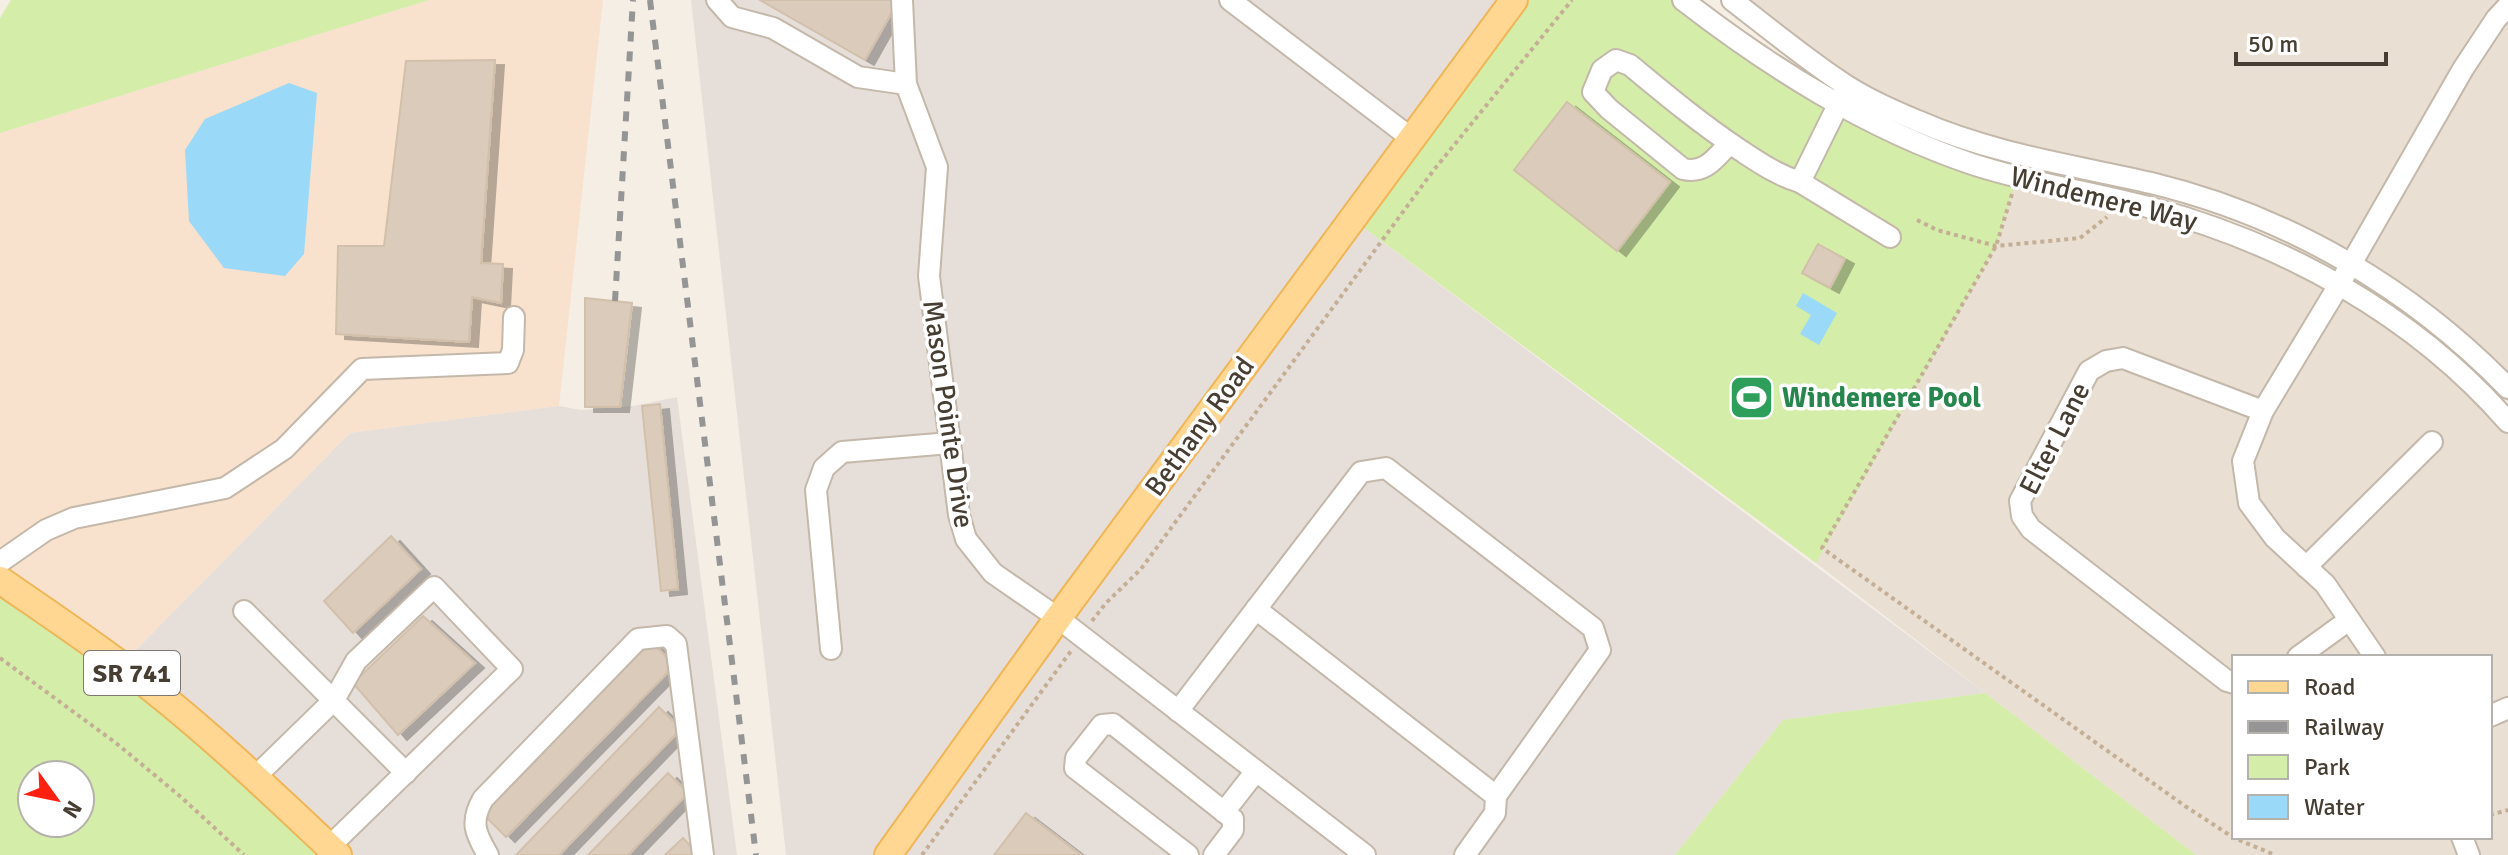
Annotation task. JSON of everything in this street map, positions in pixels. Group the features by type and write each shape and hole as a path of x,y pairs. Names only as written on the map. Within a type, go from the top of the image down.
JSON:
{"main road":[{"name":"Bethany Road","path":"888,855 1058,618 1514,0"},
{"name":"SR 741","path":"0,580 131,672 255,777 334,851"}],"street":[{"path":"717,0 732,17 773,28 858,77 906,84 902,0"},
{"path":"1230,0 1411,138"},
{"name":"Windemere Way","path":"1683,0 1772,64 1843,95 2025,157 2152,184 2267,221 2351,263 2423,312 2458,340 2508,388"},
{"name":"Windemere Way","path":"1732,0 1843,95 1917,143 2017,177 2219,228 2261,245 2339,285 2403,327 2450,364 2508,422"},
{"path":"2374,655 2325,584 2275,538 2249,503 2243,461 2263,411 2463,69 2508,6"},
{"path":"1730,143 1707,166 1696,172 1683,169 1609,109 1593,92 1602,70 1616,60 1630,65 1707,128 1730,143 1779,176 1800,182 1890,237"},
{"name":"Mason Pointe Drive","path":"906,84 937,167 929,276 959,515 966,539 993,573 1058,618 1365,855"},
{"path":"1800,182 1843,95"},
{"path":"0,562 46,530 74,518 225,488 284,449 362,369 508,363 513,350 514,317"},
{"name":"Elter Lane","path":"2232,682 2031,529 2022,516 2020,501 2089,371 2106,361 2123,358 2263,411"},
{"path":"2306,567 2432,442"},
{"path":"831,649 816,490 824,468 842,452 950,443"},
{"path":"1178,711 1361,472 1386,468 1593,628 1600,650 1496,796 1495,813 1465,855"},
{"path":"255,777 334,700 356,661 434,587 512,669 406,773 334,851"},
{"path":"1256,609 1496,796"},
{"path":"244,611 406,773"},
{"path":"2301,655 2349,620"},
{"path":"488,855 476,828 474,815 483,799 638,639 667,636 676,644 703,855"},
{"path":"1188,855 1075,768 1076,758 1102,725 1113,724 1233,819 1233,830 1214,855"},
{"path":"1224,812 1256,771"}],"path":[{"path":"922,855 1106,603 1141,569 1433,171 1572,0"},
{"path":"2017,177 1996,246 1822,548 2185,806 2232,836"},
{"path":"1917,220 1937,230 1996,246 2080,238 2125,202"},
{"path":"0,658 116,743 244,855"},
{"path":"2237,839 2275,855"}],"shaded area":[{"path":"429,0 603,0 559,406 350,433 121,665 0,585 0,133"},
{"path":"691,0 1514,0 1352,219 1985,693 1783,720 1675,855 786,855"},
{"path":"1732,0 2508,0 2508,388 2458,340 2267,221 1920,122"},
{"path":"2017,177 2147,207 2339,285 2508,422 2508,855 2196,855 1816,563"},
{"path":"677,397 737,855 335,855 121,665 350,433 559,406 581,410 633,406"}],"green space":[{"path":"11,0 429,0 0,133 0,18"},
{"name":"Windemere Pool","path":"1514,0 1683,0 1836,103 2017,177 1996,246 1816,563 1352,219"},
{"path":"0,592 121,665 335,855 0,855"},
{"path":"1985,693 2196,855 1675,855 1783,720"}],"water":[{"path":"289,83 317,93 304,254 285,276 224,268 189,221 185,150 205,119"},
{"path":"1803,293 1837,313 1819,345 1800,334 1811,315 1796,306"}],"building":[{"path":"760,0 892,0 897,3 865,60"},
{"path":"495,60 481,263 503,264 501,303 472,297 469,342 336,334 338,246 384,246 406,61"},
{"path":"1567,102 1670,182 1617,251 1514,170"},
{"path":"1818,244 1845,259 1830,288 1802,273"},
{"path":"585,298 632,303 620,407 585,407"},
{"path":"660,404 678,589 661,591 642,406"},
{"path":"391,536 421,569 353,633 324,601"},
{"path":"423,616 475,663 398,735 353,683"},
{"path":"651,642 675,665 506,837 482,813"},
{"path":"659,707 681,729 559,855 516,855"},
{"path":"668,773 688,793 628,855 588,855"},
{"path":"1026,813 1081,855 994,855"},
{"path":"683,838 699,855 665,855"}],"railway":[{"path":"615,301 633,0"},
{"path":"650,0 756,855"}],"place":[{"name":"Windemere Pool","path":"1751,397"}]}
